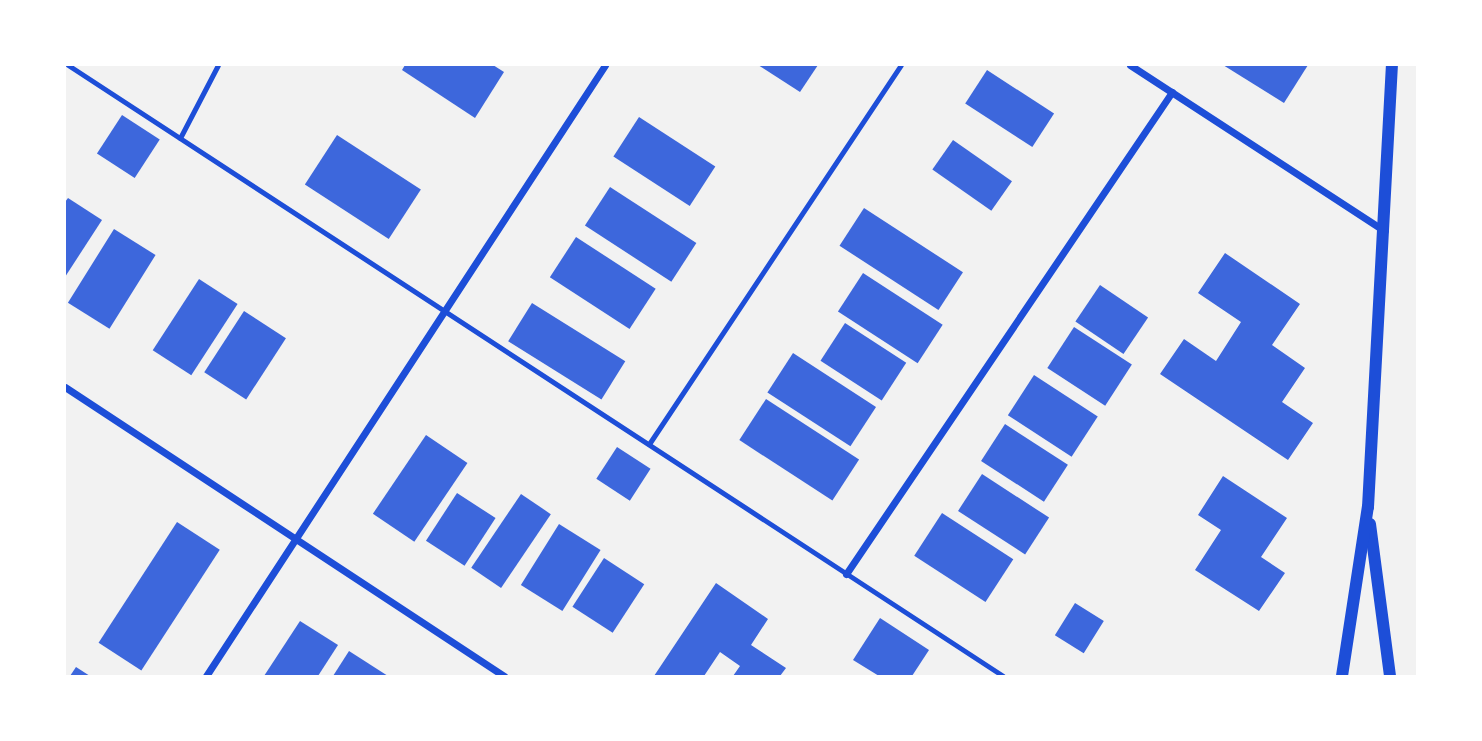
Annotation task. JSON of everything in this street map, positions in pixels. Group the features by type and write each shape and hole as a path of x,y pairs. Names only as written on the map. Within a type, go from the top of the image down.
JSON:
{"street":[{"path":"206,676 605,65"},
{"path":"1130,65 1386,232"},
{"path":"1342,676 1368,507 1386,232 1391,65"},
{"path":"846,574 1172,92"},
{"path":"65,387 505,676"},
{"path":"1368,507 1390,676"}],"lane":[{"path":"68,65 1003,676"},
{"path":"180,138 218,65"},
{"path":"649,444 901,65"}],"building":[{"path":"405,65 493,65 504,72 475,118 402,70"},
{"path":"758,65 818,65 800,92"},
{"path":"1223,65 1308,65 1284,103"},
{"path":"987,70 1054,114 1032,147 965,104"},
{"path":"122,115 160,140 135,178 97,154"},
{"path":"639,117 715,167 690,206 613,156"},
{"path":"337,135 421,189 389,239 305,184"},
{"path":"953,140 1012,181 991,211 932,169"},
{"path":"610,187 696,243 671,282 585,226"},
{"path":"68,198 102,220 65,277 65,202"},
{"path":"864,208 963,272 938,310 839,246"},
{"path":"114,229 156,255 109,329 68,303"},
{"path":"576,237 656,289 630,329 550,277"},
{"path":"1225,253 1300,304 1272,345 1305,368 1282,402 1313,423 1288,460 1160,374 1184,339 1216,361 1241,322 1198,293"},
{"path":"863,273 943,325 918,363 838,312"},
{"path":"199,279 238,304 191,375 153,350"},
{"path":"1100,285 1148,317 1123,354 1075,321"},
{"path":"532,303 625,361 601,399 508,341"},
{"path":"244,311 286,338 246,399 204,372"},
{"path":"845,323 906,363 882,400 820,361"},
{"path":"1074,327 1132,365 1105,406 1047,368"},
{"path":"793,353 876,407 850,446 767,392"},
{"path":"1034,375 1098,416 1072,457 1008,415"},
{"path":"766,399 859,459 832,501 739,440"},
{"path":"1005,424 1068,465 1044,502 981,461"},
{"path":"426,435 467,463 414,542 373,514"},
{"path":"617,447 651,469 630,501 596,479"},
{"path":"982,474 1049,518 1025,554 958,511"},
{"path":"1223,476 1287,518 1261,557 1285,573 1259,611 1195,570 1221,530 1198,515"},
{"path":"457,493 496,518 465,566 426,541"},
{"path":"521,494 551,514 501,588 471,568"},
{"path":"942,513 1013,559 986,602 914,556"},
{"path":"177,522 220,550 141,671 99,643"},
{"path":"559,524 601,550 562,611 521,585"},
{"path":"604,558 644,584 613,633 572,607"},
{"path":"716,583 768,619 751,645 786,668 780,676 733,676 740,666 720,652 704,676 654,676"},
{"path":"1075,603 1104,621 1084,653 1055,635"},
{"path":"880,618 929,650 912,676 879,676 853,660"},
{"path":"300,621 338,645 318,676 264,676"},
{"path":"349,651 388,676 333,676"},
{"path":"76,667 90,676 70,676"}]}
